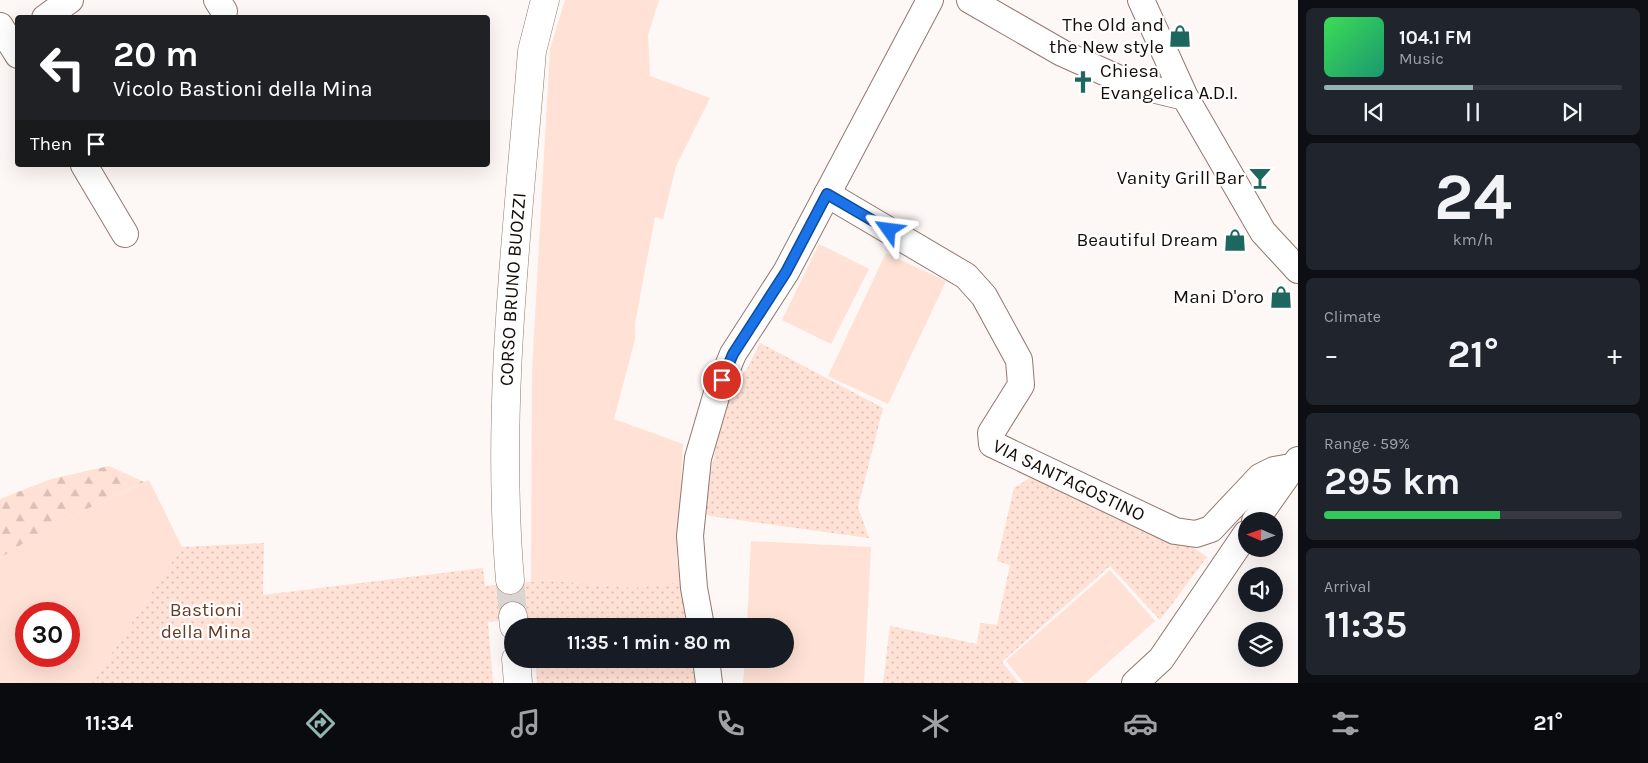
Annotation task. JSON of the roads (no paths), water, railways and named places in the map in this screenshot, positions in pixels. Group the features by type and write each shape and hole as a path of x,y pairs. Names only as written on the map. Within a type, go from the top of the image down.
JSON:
{"main road":[{"name":"CORSO BRUNO BUOZZI","path":"510,580 505,528 504,401 532,51 545,0"},
{"path":"517,668 518,683"}],"street":[{"path":"49,15 70,0"},
{"path":"700,618 694,588 690,536 698,458 714,403 733,354 786,272 930,0"},
{"path":"970,0 1062,53 1131,84 1185,97"},
{"path":"1141,0 1185,97 1263,232 1298,270"},
{"path":"85,167 125,234"},
{"name":"VIA SANT'AGOSTINO","path":"827,194 966,276 984,296 1019,360 1022,371 1021,385 990,433 992,444 1175,531 1196,534 1211,529 1260,477 1295,463"},
{"path":"1261,512 1295,463"},
{"path":"1135,683 1161,659 1238,546"},
{"path":"707,668 709,683"}],"tunnel":[{"path":"510,580 513,616"}],"place":[{"name":"The Old and the New style","path":"1180,36"},
{"name":"Chiesa Evangelica A.D.I.","path":"1083,82"},
{"name":"Vanity Grill Bar","path":"1260,178"},
{"name":"Beautiful Dream","path":"1235,240"},
{"name":"Mani D'oro","path":"1281,297"}],"park label":[{"name":"Bastioni della Mina","path":"206,621"}]}
